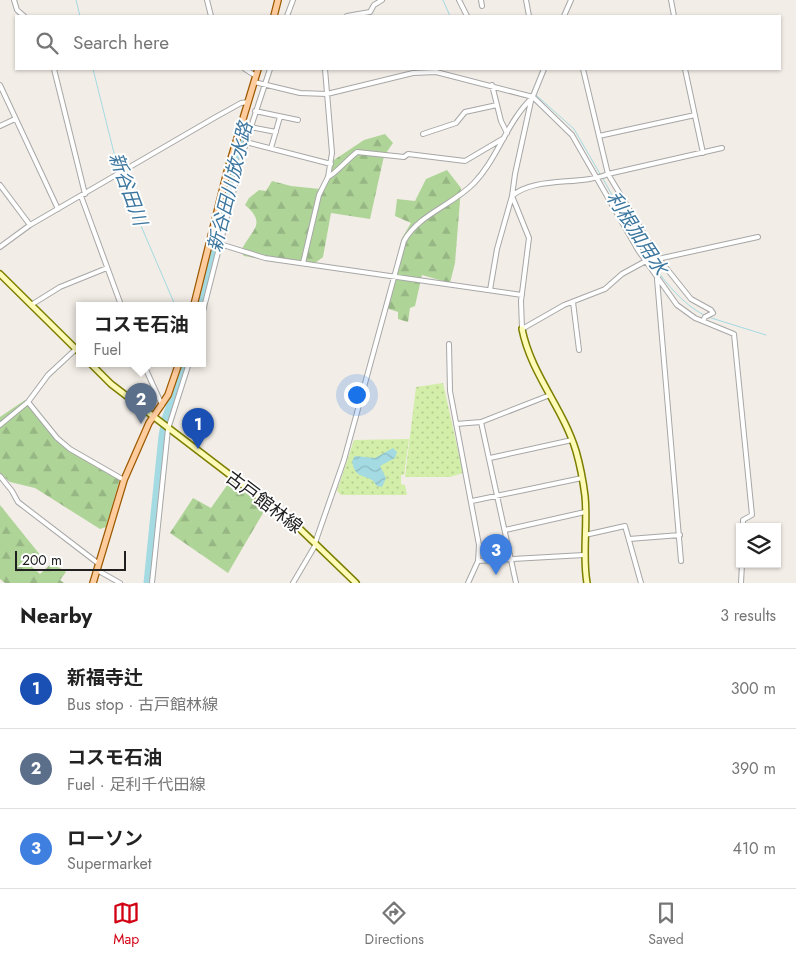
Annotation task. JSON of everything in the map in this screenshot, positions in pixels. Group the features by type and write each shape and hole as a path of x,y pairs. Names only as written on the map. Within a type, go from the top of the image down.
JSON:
{"main road":[{"path":"274,15 278,0"},
{"path":"195,302 242,116 258,70"},
{"path":"0,274 76,349"},
{"path":"522,330 529,356 572,440 582,478 586,512 584,555 587,583"},
{"path":"94,367 111,384 152,416"},
{"path":"94,583 124,480 152,416 162,405 170,390 178,367"},
{"name":"古戸館林線","path":"152,416 293,523 356,583"}],"street":[{"path":"14,0 17,10 23,15"},
{"path":"207,0 211,15"},
{"path":"287,15 293,0"},
{"path":"353,15 370,12 374,5 382,0"},
{"path":"459,0 466,15"},
{"path":"481,0 482,6"},
{"path":"526,0 529,15"},
{"path":"564,15 570,0"},
{"path":"671,0 674,15"},
{"path":"567,9 569,15"},
{"path":"54,70 83,195 120,302"},
{"path":"247,70 256,76"},
{"path":"205,302 254,111 262,85 270,70"},
{"path":"303,263 319,195 328,177 332,153 325,70"},
{"path":"490,290 496,249 512,196 516,166 533,97 544,70"},
{"path":"583,70 608,174 659,259 691,299 713,313 703,321"},
{"path":"685,70 703,153"},
{"path":"255,82 300,93 327,94 424,72 444,73 533,97 572,136 601,177 646,262 681,310 703,321 731,331 736,338 752,515 743,520 743,523"},
{"path":"0,85 58,209"},
{"path":"492,85 500,121 507,133"},
{"path":"293,583 316,543 344,460 408,234 417,224 464,192 475,182 533,97"},
{"path":"0,247 30,224 214,118 241,103 248,102"},
{"path":"423,134 456,123 465,112 497,105"},
{"path":"254,111 298,120"},
{"path":"600,136 695,115"},
{"path":"271,148 280,117"},
{"path":"0,126 16,118"},
{"path":"250,127 276,132"},
{"path":"328,177 334,175 340,165 357,152 404,157 408,154 465,161 504,137"},
{"path":"246,142 330,164"},
{"path":"512,196 530,187 601,177 722,148"},
{"path":"0,185 30,224"},
{"path":"512,196 529,238 522,295 522,330 573,302 605,288 622,274 646,262 758,237"},
{"path":"211,241 266,258 395,275 522,295"},
{"path":"31,305 60,286 107,268"},
{"path":"656,277 681,561"},
{"path":"573,302 579,350"},
{"path":"449,344 450,391 472,501 478,545 478,561 468,583"},
{"path":"0,425 28,402 48,375 76,353"},
{"path":"144,367 162,405"},
{"path":"152,583 167,428 188,367"},
{"path":"456,424 481,422 550,395"},
{"path":"28,402 57,438 70,449 124,480"},
{"path":"481,422 516,583"},
{"path":"490,458 572,440"},
{"path":"0,476 18,502 120,583"},
{"path":"472,501 582,478"},
{"path":"505,530 586,512"},
{"path":"585,535 625,526 641,583"},
{"path":"629,539 680,535"},
{"path":"478,561 584,555"},
{"path":"741,583 742,568"}],"green space":[{"path":"385,134 393,143 384,156 370,219 331,213 323,257 310,267 244,256 241,252 256,223 256,218 245,205 249,198 259,190 266,191 272,181 291,186 320,189 331,162 364,140"},
{"path":"447,170 461,188 455,263 450,283 422,275 415,306 410,308 408,322 398,319 398,312 386,308 402,238 411,223 395,216 397,199 415,201 426,179"},
{"path":"443,383 463,473 450,477 405,477 416,387"},
{"path":"25,400 73,451 120,478 106,527 100,529 35,488 10,482 0,473 0,417"},
{"path":"409,439 404,475 401,475 401,484 405,485 407,495 341,495 337,491 354,440"},
{"path":"230,481 266,508 228,573 170,533 193,498 211,508"},
{"path":"0,505 41,556 32,567 40,574 52,563 66,572 60,580 64,583 5,583 0,579"}],"water":[{"path":"393,448 397,452 395,458 380,466 386,478 382,487 377,486 373,480 359,475 355,470 352,461 355,456 375,458"}],"waterway":[{"name":"新谷田川","path":"76,0 80,15"},
{"name":"利根加用水","path":"443,0 450,15"},
{"name":"新谷田川","path":"93,70 120,177 174,302"},
{"name":"利根加用水","path":"536,95 574,129 600,174"},
{"name":"新谷田川放水路","path":"201,302 246,124"},
{"name":"利根加用水","path":"602,177 633,233 659,273 673,290 704,315"},
{"name":"利根加用水","path":"708,317 766,335"},
{"name":"新谷田川放水路","path":"147,583 162,436 165,419 183,367"}],"place":[{"name":"コスモ石油","path":"141,424"},
{"name":"新福寺辻","path":"198,449"},
{"name":"ローソン","path":"496,575"}]}
